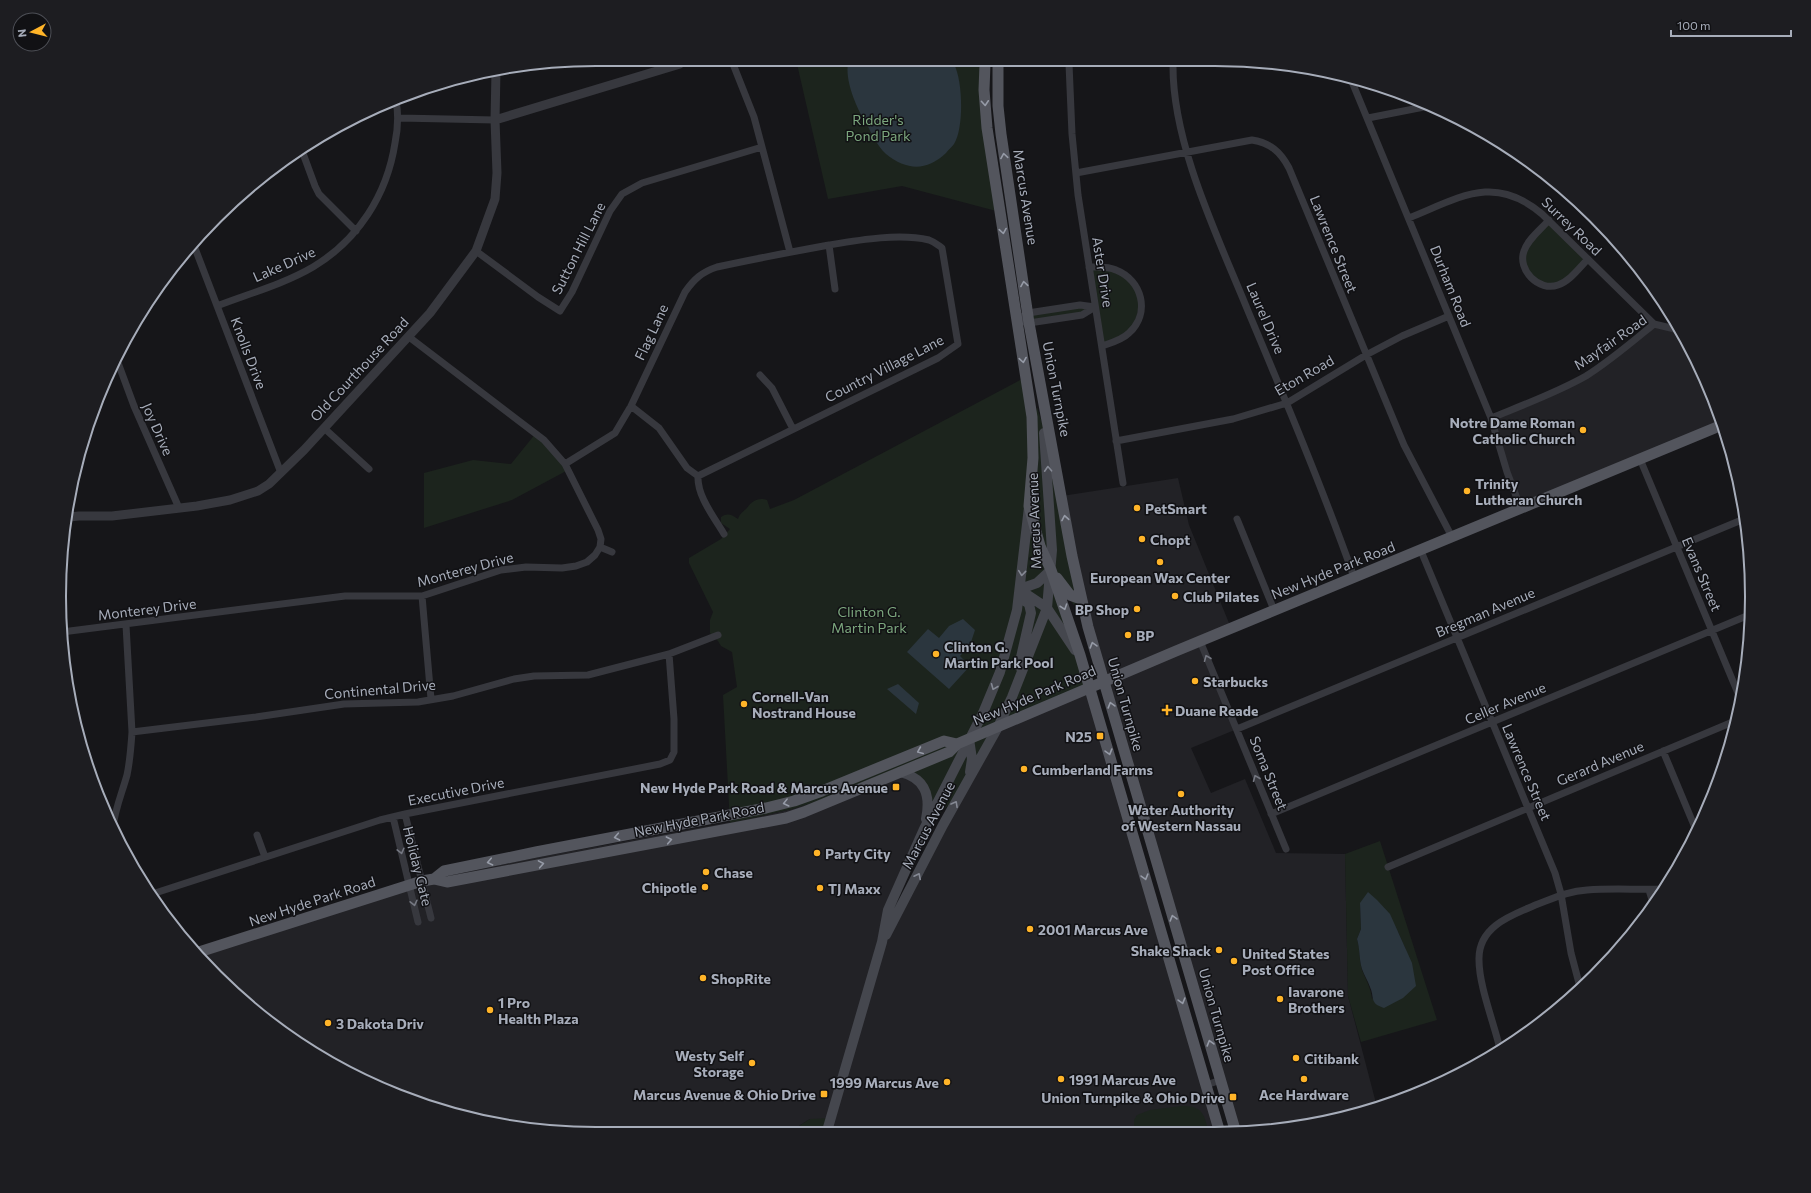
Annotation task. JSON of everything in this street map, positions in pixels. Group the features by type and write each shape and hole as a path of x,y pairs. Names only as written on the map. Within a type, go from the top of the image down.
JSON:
{"main road":[{"name":"Marcus Avenue","path":"828,1127 882,942 888,910 924,829 983,713 1000,672 1014,622 1019,593 1029,506 1032,458 1032,417 987,128 984,90 985,66"},
{"name":"Marcus Avenue","path":"882,942 998,727 1012,697 1047,608 1052,550 1046,447 1029,318 1001,134 998,106 998,66"},
{"name":"Union Turnpike","path":"1029,318 1081,598 1104,682 1234,1126"},
{"name":"New Hyde Park Road","path":"202,951 422,881 434,879 446,882 786,818 817,808 949,752 957,744 1200,641 1421,551 1717,427"},
{"path":"1029,506 1040,546 1051,570 1084,667 1218,1127"},
{"path":"1019,593 1037,583 1051,570"},
{"path":"1051,570 1070,596 1081,598"},
{"path":"1019,593 1047,608 1067,636 1084,667"},
{"path":"1012,697 1030,613 1029,604 1019,593"},
{"path":"966,784 972,759 969,739"},
{"name":"New Hyde Park Road","path":"434,879 444,871 766,808 794,801 944,741 957,744"},
{"path":"900,772 911,774 923,784 928,812 924,829"}],"street":[{"path":"399,118 495,120 673,66"},
{"path":"734,66 754,117 790,252"},
{"name":"Aster Drive","path":"1069,66 1076,173 1089,267 1123,483"},
{"name":"Laurel Drive","path":"1173,66 1176,102 1188,152 1209,217 1321,484 1354,578"},
{"name":"Old Courthouse Road","path":"73,517 112,516 230,500 258,491 269,484 281,473 430,313 476,251 495,199 497,173 495,120 496,76"},
{"name":"Durham Road","path":"1353,84 1491,418 1507,472 1521,509"},
{"name":"Lake Drive","path":"217,306 311,268 341,247 372,211 384,189 392,162 399,118 397,105"},
{"path":"1368,118 1421,108"},
{"name":"Lawrence Street","path":"1076,173 1252,140 1264,142 1279,151 1289,168 1404,445 1452,537"},
{"name":"Sutton Hill Lane","path":"476,251 538,297 560,311 572,292 610,211 622,194 642,183 762,147"},
{"path":"303,155 315,186 320,194 356,230"},
{"name":"Surrey Road","path":"1409,218 1468,194 1501,192 1526,201 1549,220 1654,324"},
{"path":"1549,220 1524,250 1524,266 1533,280 1544,286 1557,286 1566,282 1588,259"},
{"name":"Country Village Lane","path":"698,476 938,358 958,344 944,254 942,248 936,243 930,240 909,238 882,238 790,252"},
{"path":"829,245 835,289"},
{"name":"Knolls Drive","path":"196,250 281,473"},
{"name":"Flag Lane","path":"565,464 615,433 631,406 679,303 694,279 703,272 717,267 790,252"},
{"path":"1089,267 1111,268 1124,274 1135,284 1141,298 1142,307 1140,317 1134,327 1121,338 1102,346"},
{"path":"1017,320 1080,305 1095,306"},
{"path":"1029,318 1082,315 1095,306"},
{"name":"Eton Road","path":"1116,441 1233,419 1287,403 1366,355 1402,336 1450,316"},
{"name":"Mayfair Road","path":"1491,418 1557,391 1586,375 1654,324 1672,328"},
{"path":"408,337 544,440 565,464 598,530 601,539 600,547 612,552"},
{"name":"Joy Drive","path":"119,367 134,406 179,508"},
{"path":"760,375 772,388 793,429"},
{"path":"631,406 659,428 687,468 698,476 701,493 724,534"},
{"path":"324,428 369,469"},
{"name":"Evans Street","path":"1640,459 1737,690"},
{"path":"1236,519 1274,610"},
{"name":"Bregman Avenue","path":"1236,729 1739,520"},
{"name":"Monterey Drive","path":"67,631 346,596 422,596 501,570 526,567 562,568 576,566 587,562 594,556 600,547"},
{"name":"Lawrence Street","path":"1421,551 1555,874 1561,894 1571,953 1579,982"},
{"path":"422,596 431,699"},
{"name":"Celler Avenue","path":"1271,814 1744,617"},
{"path":"114,817 127,775 132,732 126,625"},
{"name":"Continental Drive","path":"132,732 256,717 344,704 407,703 453,696 514,679 534,676 588,675 669,654 718,635"},
{"name":"Soma Street","path":"1200,641 1286,848"},
{"name":"Executive Drive","path":"156,893 393,817 660,764 670,760 674,752 674,719 669,654"},
{"name":"Gerard Avenue","path":"1388,867 1527,807 1730,723"},
{"path":"1663,751 1693,824"},
{"name":"Holiday Gate","path":"405,814 431,918"},
{"name":"Holiday Gate","path":"393,817 418,922"},
{"path":"257,835 265,858"},
{"path":"1499,1044 1480,973 1478,959 1481,946 1488,932 1496,924 1508,916 1561,894 1587,890 1657,889"},
{"path":"1649,890 1651,897"},
{"path":"1206,1085 1221,1080"}],"shaded area":[{"path":"848,66 955,66 961,93 961,116 957,137 953,145 939,159 924,166 909,166 894,160 886,154 874,139 855,101 848,78"},
{"path":"1654,324 1672,328 1705,393 1717,427 1521,509 1491,418 1586,375"},
{"path":"1178,478 1189,525 1231,628 1200,641 1237,729 1191,748 1211,793 1245,779 1276,853 1345,854 1348,996 1376,1102 1318,1117 1249,1126 1234,1126 1104,682 1062,496"},
{"name":"Clinton G. Martin Park Pool","path":"963,619 975,630 970,645 960,656 970,666 949,689 907,652 928,629 939,638 949,626"},
{"path":"898,684 919,703 916,714 887,689"},
{"path":"1090,687 1218,1127 821,1127 810,1119 797,1127 596,1127 562,1126 493,1117 459,1109 393,1087 331,1056 302,1038 247,995 221,972 202,951 422,881 539,857 758,817 792,809 826,798 885,773 918,779 928,812 883,940 998,727"},
{"path":"1368,892 1390,914 1412,963 1416,986 1403,998 1384,1008 1376,1004 1373,1000 1368,982 1361,966 1357,939 1361,929 1360,903"}],"green space":[{"name":"Ridder's Pond Park","path":"797,66 985,66 1000,212 902,186 828,199"},
{"path":"1549,220 1588,259 1566,282 1552,287 1528,275 1524,250"},
{"path":"1089,267 1124,274 1141,298 1134,327 1102,346 1095,307 1082,315 1029,323 1028,313 1094,306"},
{"name":"Clinton G. Martin Park","path":"1026,377 1033,428 1037,407 1043,426 1051,470 1088,627 1052,572 1090,687 998,727 960,795 940,813 956,766 924,829 926,794 911,774 792,809 730,823 723,695 737,687 732,652 721,646 710,633 710,620 713,612 689,563 689,558 721,539 730,529 721,523 721,517 723,515 734,516 738,519 751,503 758,499 767,500 770,509 794,500"},
{"path":"536,433 568,470 512,500 424,528 424,473 473,460 511,464"},
{"path":"1380,841 1437,1020 1361,1042 1348,996 1345,854","holes":["1360,903 1398,932 1406,950 1372,999 1362,970 1357,939 1361,929"]},
{"path":"1189,1106 1202,1112 1208,1127 1134,1127 1134,1120 1137,1115 1150,1110"},
{"path":"831,1118 828,1127 797,1127 810,1119"}],"place":[{"name":"Notre Dame Roman Catholic Church","path":"1583,430"},
{"name":"Trinity Lutheran Church","path":"1467,491"},
{"name":"PetSmart","path":"1137,508"},
{"name":"Chopt","path":"1142,539"},
{"name":"European Wax Center","path":"1160,562"},
{"name":"Club Pilates","path":"1175,596"},
{"name":"BP Shop","path":"1137,609"},
{"name":"BP","path":"1128,635"},
{"name":"Clinton G. Martin Park Pool","path":"936,654"},
{"name":"Starbucks","path":"1195,681"},
{"name":"Cornell-Van Nostrand House","path":"744,704"},
{"name":"Duane Reade","path":"1167,710"},
{"name":"N25","path":"1100,736"},
{"name":"Cumberland Farms","path":"1024,769"},
{"name":"New Hyde Park Road & Marcus Avenue","path":"896,787"},
{"name":"Water Authority of Western Nassau","path":"1181,794"},
{"name":"Party City","path":"817,853"},
{"name":"Chase","path":"706,872"},
{"name":"Chipotle","path":"705,887"},
{"name":"TJ Maxx","path":"820,888"},
{"name":"2001 Marcus Ave","path":"1030,929"},
{"name":"Shake Shack","path":"1219,950"},
{"name":"United States Post Office","path":"1234,961"},
{"name":"ShopRite","path":"703,978"},
{"name":"Iavarone Brothers","path":"1280,999"},
{"name":"1 Pro Health Plaza","path":"490,1010"},
{"name":"3 Dakota Driv","path":"328,1023"},
{"name":"Citibank","path":"1296,1058"},
{"name":"Westy Self Storage","path":"752,1063"},
{"name":"1991 Marcus Ave","path":"1061,1079"},
{"name":"Ace Hardware","path":"1304,1079"},
{"name":"1999 Marcus Ave","path":"947,1082"},
{"name":"Marcus Avenue & Ohio Drive","path":"824,1094"},
{"name":"Union Turnpike & Ohio Drive","path":"1233,1097"}]}
